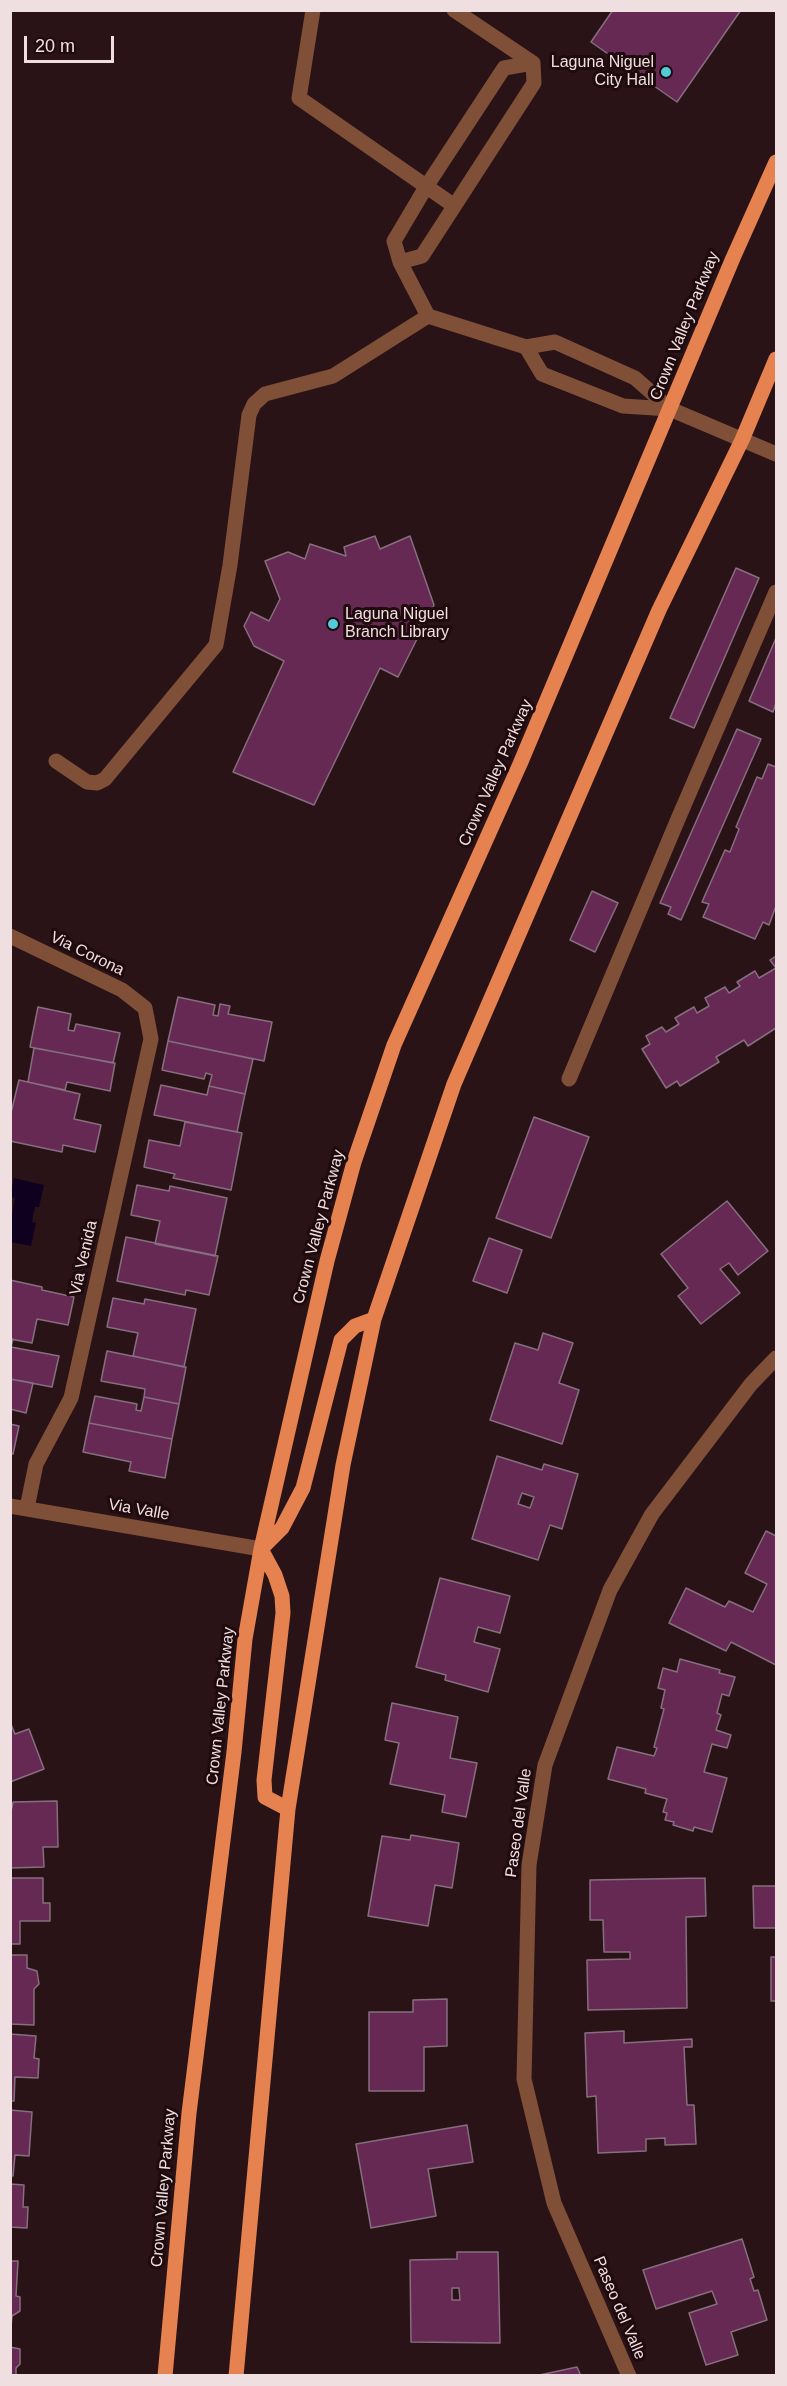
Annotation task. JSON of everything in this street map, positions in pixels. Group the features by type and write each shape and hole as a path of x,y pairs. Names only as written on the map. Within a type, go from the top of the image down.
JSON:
{"main road":[{"name":"Crown Valley Parkway","path":"165,2376 189,2113 233,1764 245,1639 261,1549 327,1261 354,1162 394,1046 520,764 733,258 777,162"},
{"path":"236,2376 288,1809 344,1465 374,1319 454,1084 659,610 742,440 777,360"},
{"path":"288,1809 265,1797 267,1748 283,1613 282,1596 275,1575 261,1549 282,1528 303,1488 341,1340 355,1326 374,1319"}],"street":[{"path":"313,10 299,98 453,205"},
{"path":"454,10 533,63"},
{"path":"533,63 504,68 426,187 394,241 400,262 428,316 526,347 555,342 636,378 670,409 777,454"},
{"path":"400,262 422,256 534,83 533,63"},
{"path":"56,761 87,782 97,783 105,779 216,645 230,565 249,416 254,404 265,394 333,376 428,316"},
{"path":"526,347 542,374 623,406 670,409"},
{"path":"569,1079 678,819 777,592"},
{"name":"Via Corona","path":"10,936 122,990 145,1008"},
{"name":"Via Venida","path":"27,1508 36,1464 71,1398 152,1040 145,1008"},
{"name":"Paseo del Valle","path":"629,2376 554,2203 524,2079 529,1864 545,1765 610,1590 652,1514 751,1384 777,1358"},
{"name":"Via Valle","path":"10,1506 261,1549"}],"shaded area":[{"path":"14,1178 44,1185 39,1207 35,1207 32,1222 36,1223 31,1246 11,1242 11,1220 15,1198 11,1197 11,1194"}],"building":[{"name":"Laguna Niguel City Hall","path":"613,10 741,10 677,102 591,42"},
{"name":"Laguna Niguel Branch Library","path":"375,536 380,549 410,536 434,605 398,677 380,668 314,805 233,772 284,661 254,646 244,626 251,612 269,621 280,599 265,561 288,552 305,559 310,544 346,556 344,547"},
{"path":"736,568 759,578 694,728 670,718"},
{"path":"776,638 776,703 773,712 749,701"},
{"path":"737,729 761,739 681,920 668,914 671,907 660,903"},
{"path":"768,764 776,767 776,906 769,925 763,922 755,939 703,917 709,904 702,902 725,850 730,852 739,829 736,827 757,777 762,779"},
{"path":"592,891 618,903 595,952 570,940"},
{"path":"776,956 776,968 770,960"},
{"path":"776,968 776,1028 748,1046 744,1040 716,1057 719,1062 680,1086 677,1081 666,1088 642,1049 650,1044 646,1036 662,1027 666,1032 679,1024 675,1018 694,1007 697,1013 709,1006 705,998 725,987 729,993 740,986 737,982 755,971 759,978"},
{"path":"178,997 215,1005 213,1015 218,1016 220,1004 230,1006 228,1014 272,1022 264,1061 168,1041"},
{"path":"38,1007 71,1014 68,1030 74,1031 76,1024 120,1033 113,1063 30,1047"},
{"path":"168,1041 253,1059 245,1094 209,1086 212,1075 206,1073 204,1079 162,1070"},
{"path":"34,1048 115,1063 110,1091 67,1082 65,1090 28,1082"},
{"path":"19,1080 80,1094 74,1119 101,1125 95,1152 63,1145 62,1152 10,1141 10,1117"},
{"path":"161,1085 207,1095 209,1086 245,1094 237,1132 154,1115"},
{"path":"534,1117 589,1137 551,1238 496,1218"},
{"path":"185,1122 242,1133 231,1190 173,1178 175,1174 144,1167 149,1140 180,1146"},
{"path":"137,1185 169,1191 170,1186 227,1198 215,1256 155,1244 160,1221 131,1215"},
{"path":"727,1201 768,1251 738,1275 729,1263 720,1269 740,1293 701,1324 678,1296 688,1288 661,1254"},
{"path":"126,1237 218,1256 209,1295 186,1290 185,1295 117,1281"},
{"path":"489,1238 522,1250 507,1293 473,1281"},
{"path":"10,1280 74,1297 68,1325 37,1319 32,1343 10,1339"},
{"path":"113,1298 144,1304 145,1299 196,1309 184,1367 133,1356 138,1333 107,1327"},
{"path":"543,1333 573,1343 559,1383 579,1390 562,1444 490,1420 515,1343 538,1350"},
{"path":"10,1339 13,1339 11,1347 59,1356 52,1387 10,1379"},
{"path":"107,1351 186,1367 179,1404 144,1397 145,1389 101,1381"},
{"path":"10,1379 33,1383 26,1413 10,1409"},
{"path":"95,1396 137,1404 136,1410 141,1411 144,1397 179,1404 172,1439 89,1423"},
{"path":"89,1423 172,1439 165,1478 129,1471 131,1462 83,1452"},
{"path":"10,1424 19,1426 13,1454 10,1454"},
{"path":"497,1456 542,1470 544,1464 578,1474 562,1529 550,1525 538,1560 472,1539","holes":["522,1493 534,1497 530,1508 518,1504"]},
{"path":"766,1531 776,1536 776,1665 731,1642 726,1651 669,1623 686,1588 725,1607 729,1601 753,1612 767,1584 745,1573"},
{"path":"440,1578 510,1596 500,1633 478,1627 474,1642 500,1649 488,1692 445,1680 446,1675 416,1667"},
{"path":"680,1659 720,1670 719,1673 735,1677 729,1696 722,1694 717,1713 721,1715 716,1730 731,1735 727,1748 712,1744 704,1772 727,1778 712,1832 694,1827 693,1831 673,1825 674,1822 665,1820 667,1813 663,1812 667,1799 645,1793 646,1789 608,1779 617,1747 654,1756 657,1748 654,1747 664,1709 661,1708 665,1690 658,1688 663,1668 677,1672"},
{"path":"392,1703 458,1717 450,1758 477,1763 466,1817 442,1812 445,1795 390,1784 399,1743 385,1740"},
{"path":"10,1722 15,1734 29,1729 44,1769 10,1782"},
{"path":"57,1801 58,1847 43,1847 44,1867 10,1868 10,1808 13,1802"},
{"path":"411,1835 459,1843 452,1888 435,1885 428,1926 368,1916 382,1836 410,1840"},
{"path":"10,1878 43,1878 43,1903 50,1903 50,1921 20,1921 20,1944 10,1944"},
{"path":"705,1878 706,1916 686,1917 687,2008 588,2010 587,1960 630,1959 630,1952 604,1952 603,1920 590,1920 590,1880"},
{"path":"753,1886 776,1886 776,1928 754,1928"},
{"path":"10,1955 27,1955 27,1968 37,1971 39,1984 34,1989 34,2025 10,2024"},
{"path":"771,1957 776,1957 776,2001 771,2001"},
{"path":"447,1999 447,2046 424,2047 424,2091 369,2091 369,2012 413,2012 413,2000"},
{"path":"624,2031 624,2043 692,2039 692,2047 684,2047 687,2105 694,2105 696,2144 665,2145 665,2138 646,2139 646,2151 598,2153 596,2096 587,2097 585,2033"},
{"path":"10,2034 36,2036 34,2058 39,2059 38,2078 15,2077 14,2101 10,2101"},
{"path":"10,2110 32,2112 29,2156 15,2155 13,2176 10,2176"},
{"path":"467,2125 473,2162 428,2169 436,2216 371,2228 356,2144"},
{"path":"10,2184 24,2185 23,2207 28,2207 27,2228 10,2227"},
{"path":"742,2239 754,2277 750,2279 754,2291 758,2290 767,2320 731,2332 738,2355 706,2365 689,2313 717,2304 712,2291 656,2309 643,2270"},
{"path":"457,2252 498,2252 500,2343 411,2342 410,2260 457,2259","holes":["452,2288 459,2288 460,2300 452,2300"]},
{"path":"10,2261 18,2261 16,2296 20,2297 20,2311 12,2316 11,2327"},
{"path":"10,2347 20,2349 20,2364 16,2368 16,2376 10,2376"},
{"path":"577,2367 581,2376 535,2376"}],"place":[{"name":"Laguna Niguel City Hall","path":"666,72"},
{"name":"Laguna Niguel Branch Library","path":"333,624"}]}
